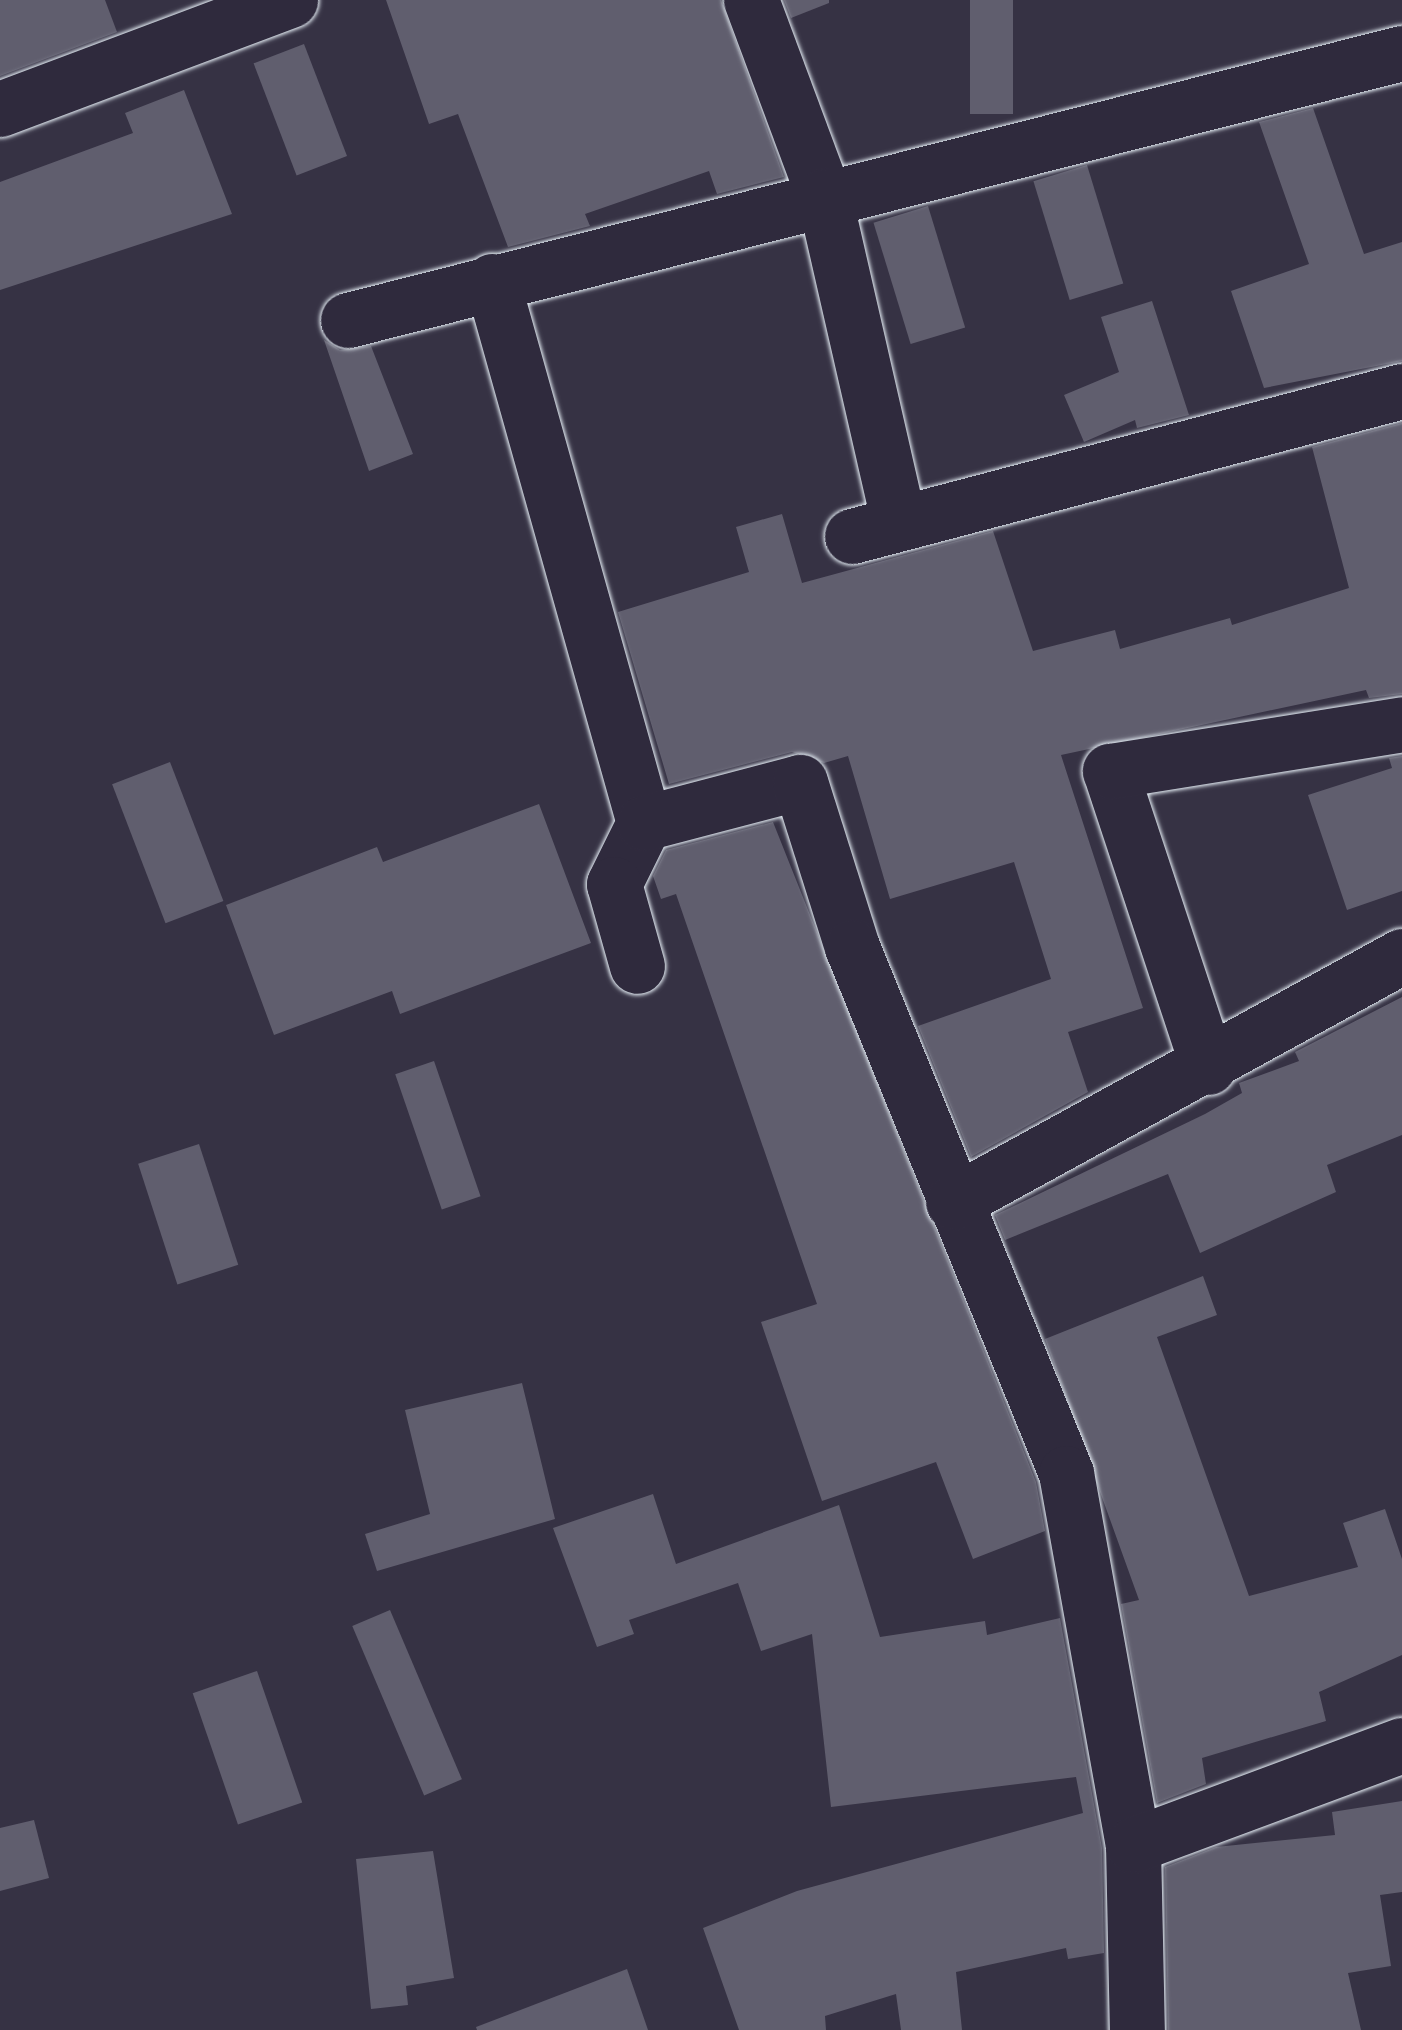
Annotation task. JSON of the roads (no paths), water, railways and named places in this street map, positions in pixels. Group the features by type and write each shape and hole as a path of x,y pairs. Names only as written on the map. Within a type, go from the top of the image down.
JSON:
{"street":[{"path":"0,108 290,0"},
{"path":"751,0 824,196 875,530 1402,391"},
{"path":"348,320 824,196 1402,53"},
{"path":"492,281 644,823 614,884 637,966"},
{"path":"1208,1067 1110,771 1402,724"},
{"path":"644,823 800,782 852,947 1066,1473 1133,1846 1137,2030"},
{"path":"953,1202 1208,1067 1402,956"},
{"path":"1133,1846 1402,1745"}]}
